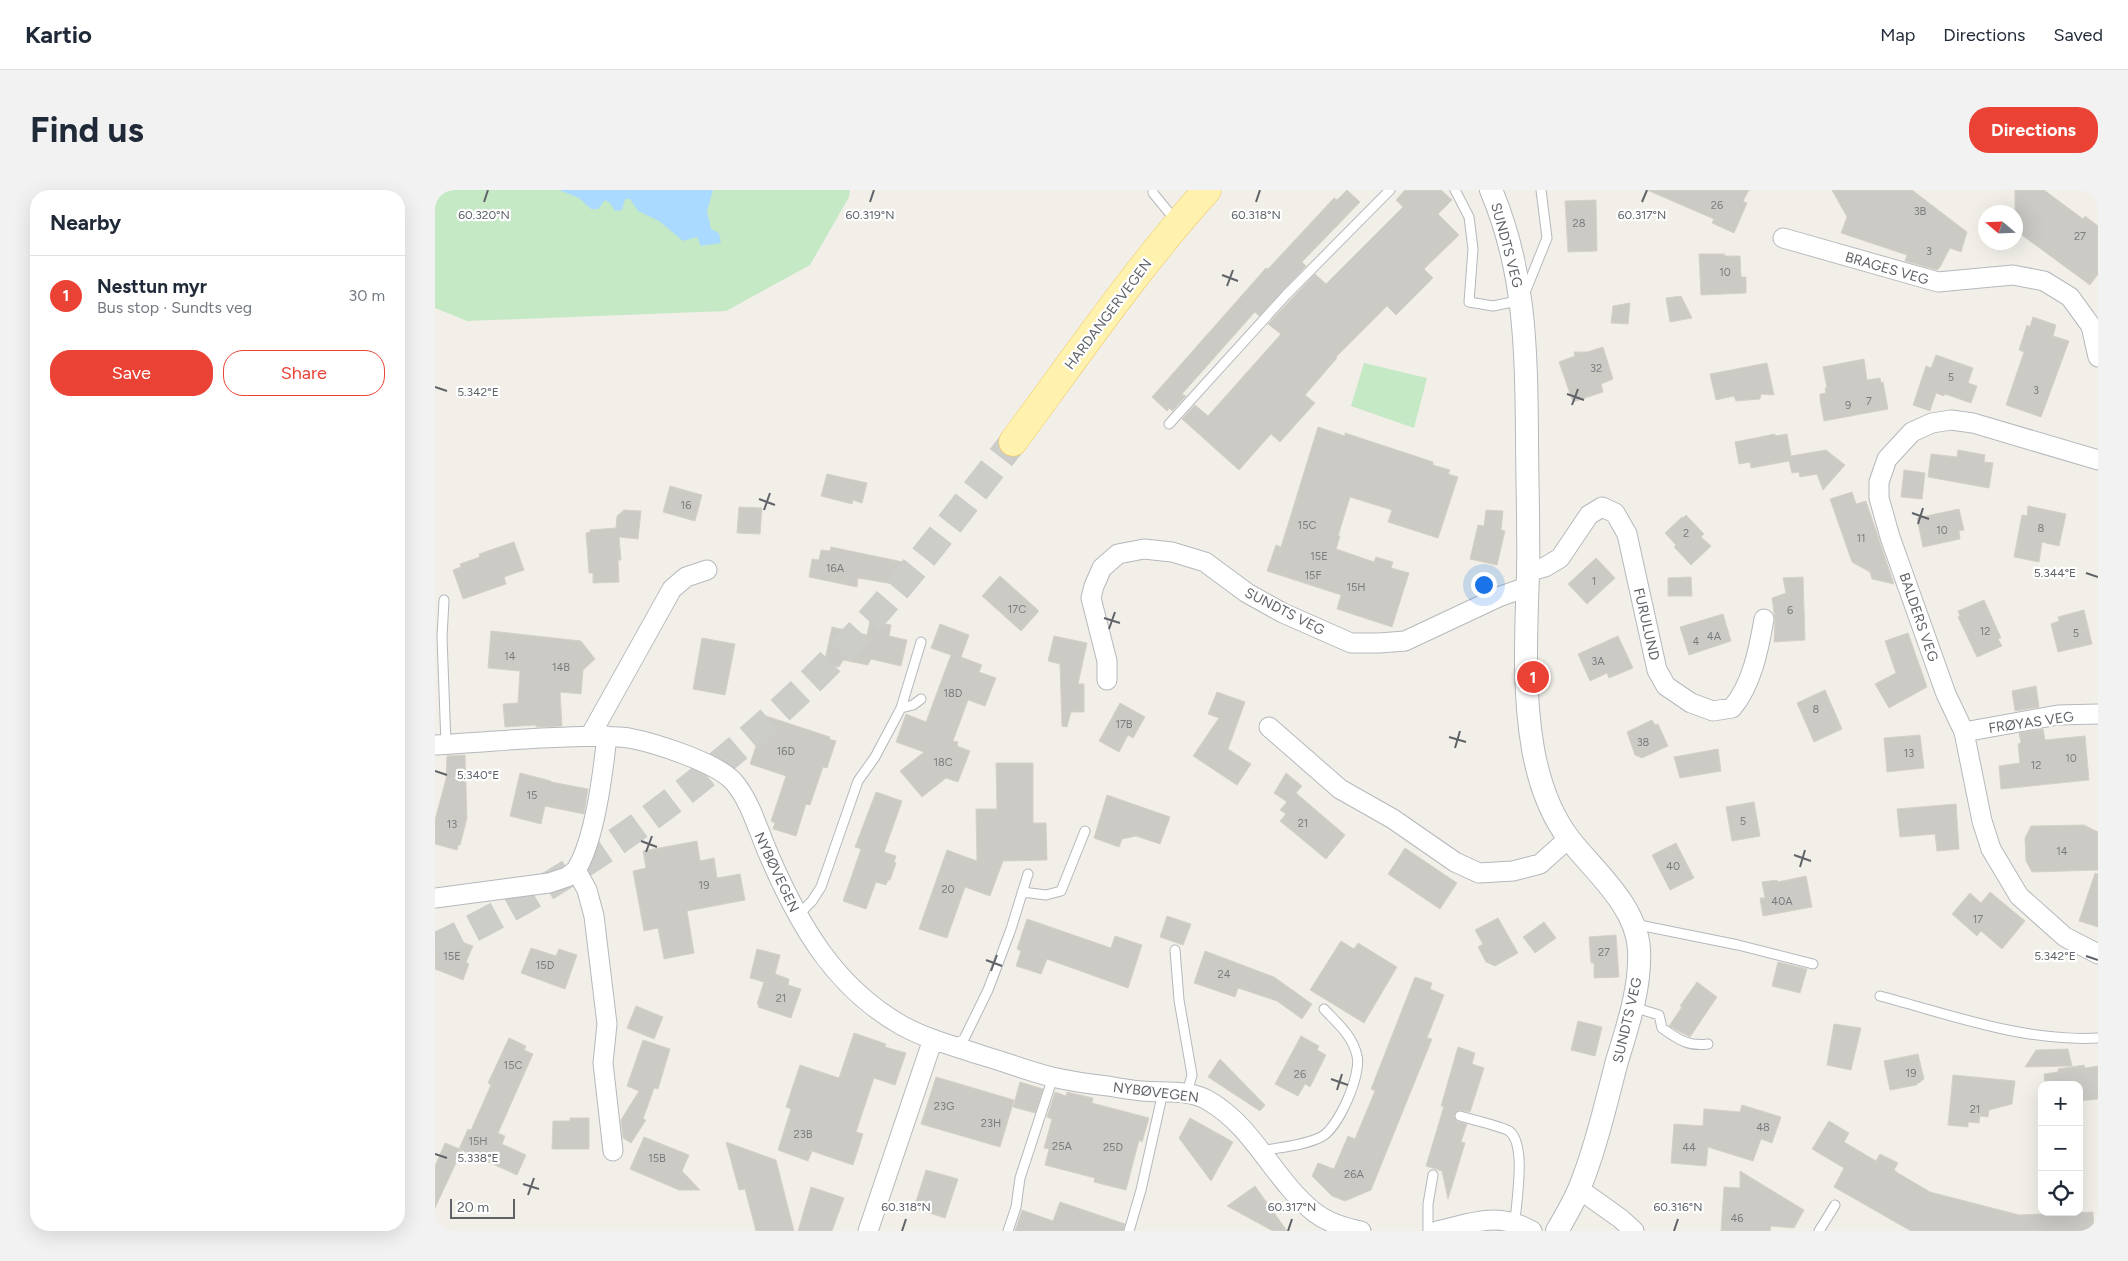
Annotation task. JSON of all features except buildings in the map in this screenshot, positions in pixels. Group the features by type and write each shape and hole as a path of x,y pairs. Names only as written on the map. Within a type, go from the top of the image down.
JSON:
{"main road":[{"name":"HARDANGERVEGEN","path":"1013,442 1133,279 1207,190"}],"street":[{"name":"SUNDTS VEG","path":"1491,190 1500,212 1513,256 1522,300 1526,360 1527,580 1525,671 1533,749 1541,785 1552,811 1569,838 1622,904 1634,924 1639,946 1638,975 1633,1007 1598,1133 1579,1189 1557,1231"},
{"name":"BRAGES VEG","path":"1783,238 1938,282 2013,275 2045,281 2070,296 2091,326 2098,357"},
{"name":"BALDERS VEG","path":"2098,460 1973,423 1951,420 1932,423 1912,432 1887,460 1879,482 1879,498 1890,537 1946,694 1964,732 1982,821 1991,849 2019,896 2065,937 2098,954"},
{"name":"FURULUND","path":"1527,580 1560,558 1589,515 1602,507 1615,513 1627,534 1657,670 1666,686 1691,703 1713,711 1732,708 1737,702 1759,646 1764,619"},
{"name":"SUNDTS VEG","path":"1107,680 1107,661 1091,598 1102,568 1118,554 1144,550 1172,552 1205,562 1247,593 1283,612 1351,643 1405,641 1501,596 1527,580"},
{"path":"435,898 549,883 567,877 576,870 587,849 604,764 598,736 672,589 686,577 707,570"},
{"name":"FRØYAS VEG","path":"1964,732 2058,716 2098,714"},
{"path":"1269,727 1340,789 1393,819 1455,862 1479,873 1513,870 1541,864 1569,838"},
{"name":"NYBØVEGEN","path":"440,744 598,736 645,742 671,750 722,772 734,782 743,796 777,874 798,915 825,959 851,990 874,1008 904,1026 933,1039 1053,1077 1139,1091 1187,1093 1206,1099 1225,1111 1261,1151 1299,1198 1315,1213 1331,1222 1361,1231"},
{"path":"576,870 587,890 594,916 607,1024 603,1064 613,1151"},
{"path":"868,1231 933,1039"},
{"path":"1579,1189 1621,1219 1634,1231"},
{"path":"1437,1231 1493,1219 1515,1222 1532,1231"}],"lane":[{"path":"1153,190 1153,193 1178,223"},
{"path":"1169,424 1286,295 1390,190"},
{"name":"SUNDTS VEG","path":"1455,190 1469,217 1473,249 1469,302 1493,306 1522,300 1547,238 1541,190"},
{"path":"440,744 444,600"},
{"path":"798,915 812,901 821,887 858,781 875,757 901,708 921,642"},
{"path":"901,708 913,705 921,699"},
{"path":"1022,892 1046,894 1061,891 1085,831"},
{"path":"953,1046 964,1039 989,990 1011,930 1028,874"},
{"path":"1634,924 1738,945 1813,964"},
{"path":"1175,950 1179,1000 1192,1075 1187,1093"},
{"path":"1880,996 2017,1033 2075,1040 2098,1038"},
{"path":"1633,1007 1659,1015 1662,1028 1677,1039 1696,1046 1708,1044"},
{"path":"1261,1151 1323,1137 1332,1128 1342,1111 1356,1077 1358,1057 1345,1031 1324,1010"},
{"path":"1008,1231 1016,1207 1020,1178 1053,1077"},
{"path":"1129,1231 1141,1190 1163,1092"},
{"path":"1461,1116 1509,1131 1518,1142 1519,1158 1515,1222"},
{"path":"1428,1231 1433,1175"},
{"path":"1819,1231 1835,1205"}],"green space":[{"path":"435,190 850,190 849,197 810,265 726,311 467,321 435,308"},
{"path":"1364,363 1427,378 1414,428 1351,406"}],"water":[{"path":"559,190 713,190 707,211 711,229 719,233 721,243 701,246 697,237 683,241 659,221 638,211 630,199 625,199 622,210 615,211 610,203 605,200 598,209 591,209 579,198"}],"tunnel":[{"path":"435,947 490,919 596,855 647,820 744,743 834,658 882,607 927,553 1013,442"}],"place":[{"name":"Nesttun myr","path":"1533,677"}]}
